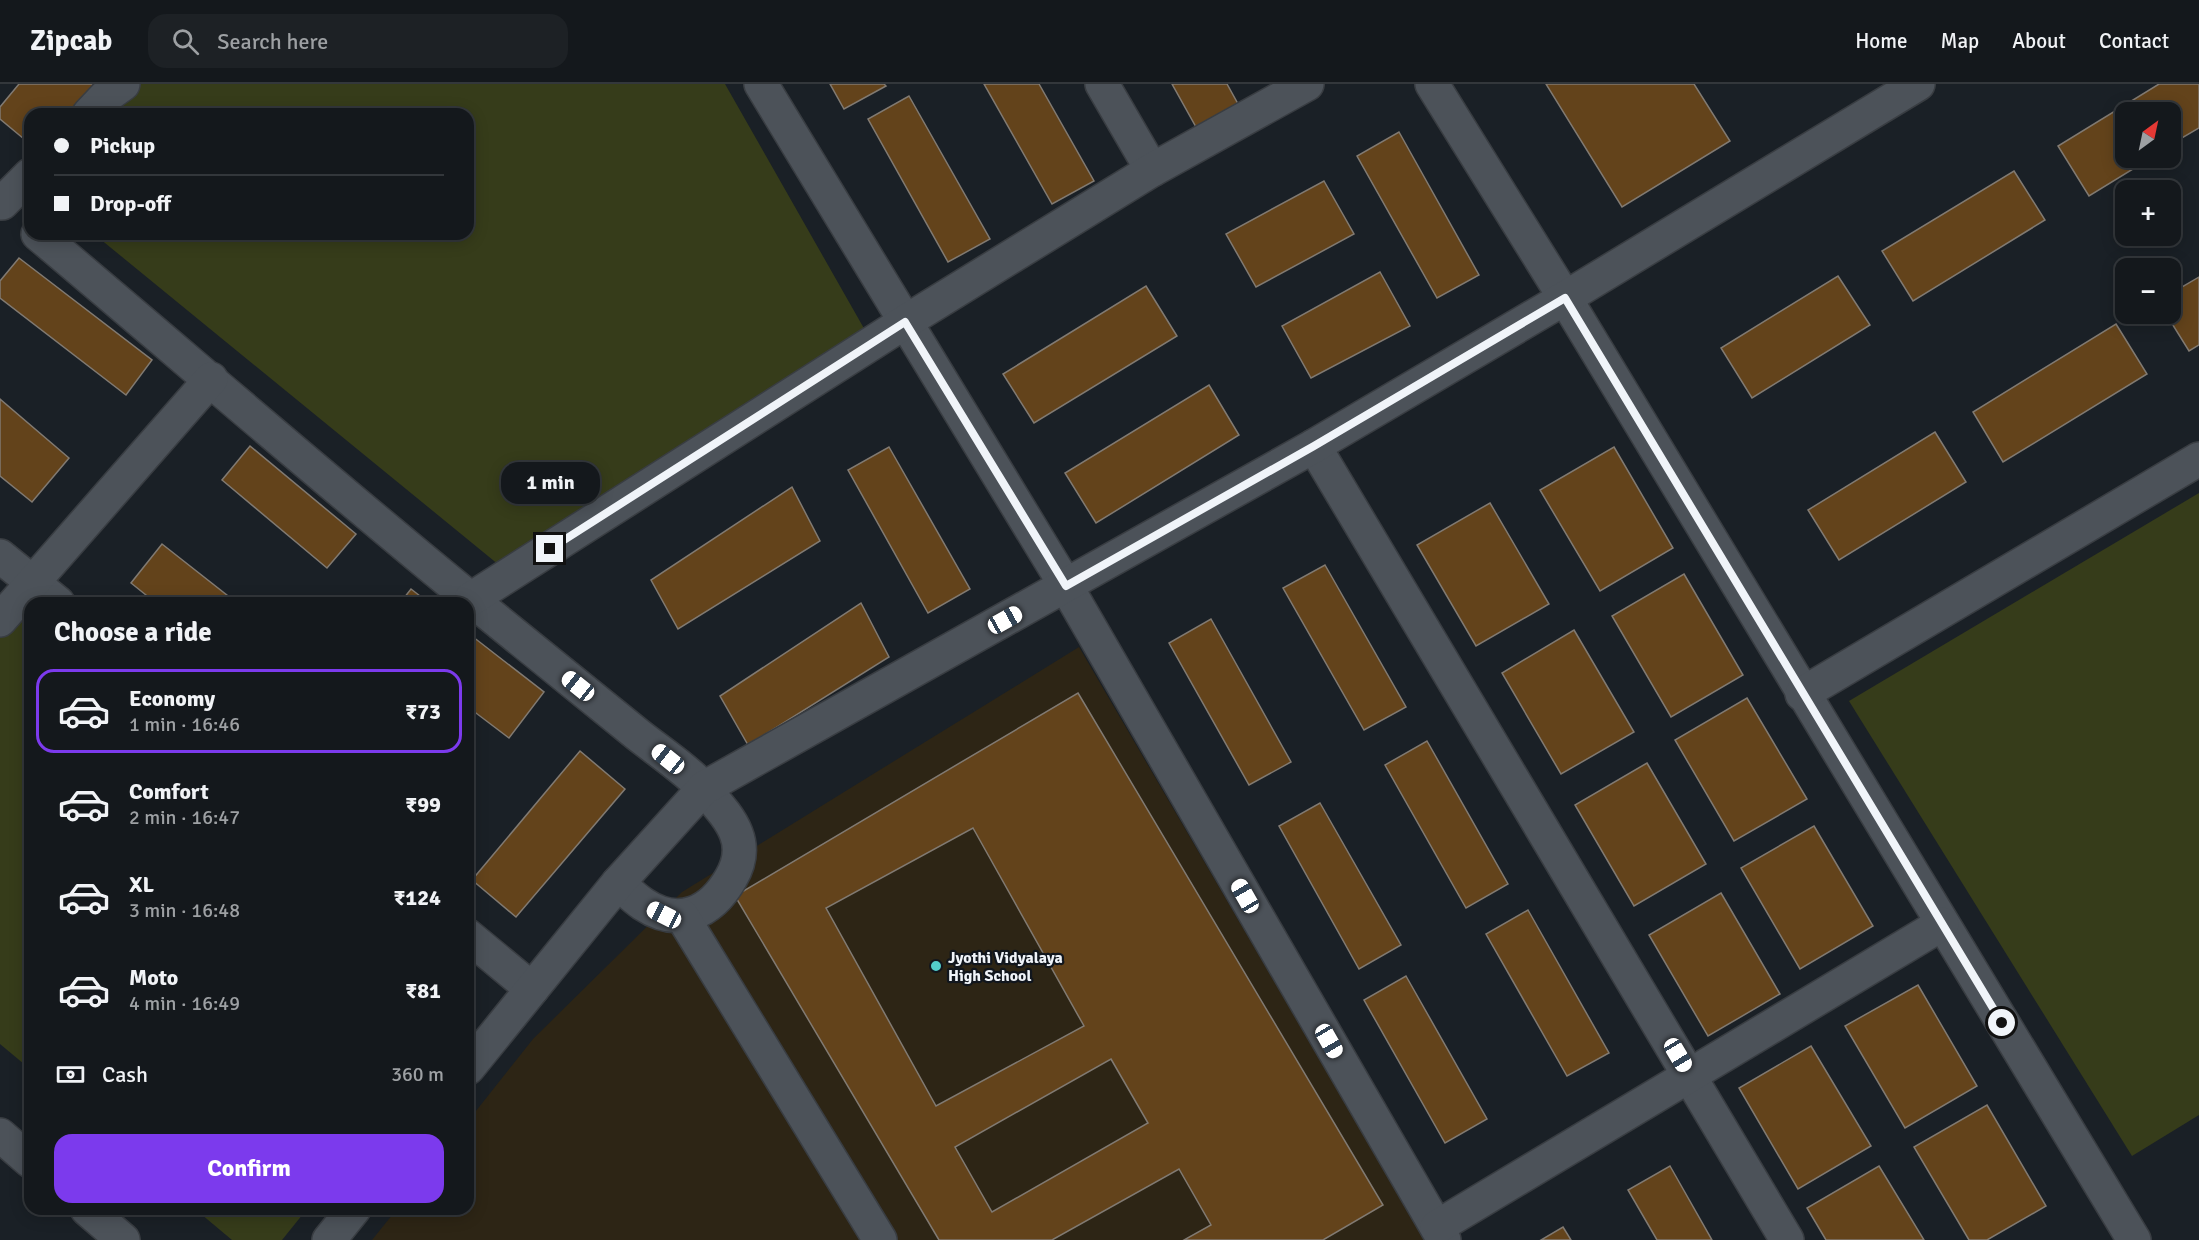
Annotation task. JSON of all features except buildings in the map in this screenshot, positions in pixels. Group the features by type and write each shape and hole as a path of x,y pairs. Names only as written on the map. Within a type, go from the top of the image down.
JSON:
{"street":[{"path":"95,108 123,84"},
{"path":"761,84 1066,586 1441,1234 1691,1075 1942,924"},
{"path":"1102,84 1152,170"},
{"path":"474,597 905,322 1152,170 1307,84"},
{"path":"1432,84 1565,298 1802,694 2134,1240"},
{"path":"474,1061 618,883 704,788 1314,446 1565,298 1918,84"},
{"path":"24,181 1,202 24,222"},
{"path":"45,240 469,597"},
{"path":"0,620 211,379"},
{"path":"1314,446 1691,1075 1787,1240"},
{"path":"1802,694 2199,459"},
{"path":"0,556 51,597"},
{"path":"474,601 704,788 737,834 741,850 736,869 725,888 711,904 697,913 682,916 664,915 643,904 618,883"},
{"path":"682,916 880,1240"},
{"path":"474,941 532,989"},
{"path":"0,1136 24,1156"},
{"path":"94,1215 123,1240"},
{"path":"329,1240 349,1215"}],"shaded area":[{"name":"Jyothi Vidyalaya High School","path":"1079,647 1425,1240 372,1240 392,1215 474,1215 474,1113 533,1039 682,892"}],"green space":[{"path":"138,84 725,84 878,353 510,574 101,240 474,240 474,108 113,108"},
{"path":"2199,493 2199,1115 2132,1156 1849,701"},
{"path":"0,598 24,618 24,1064 0,1044"},
{"path":"202,1215 302,1215 282,1240 232,1240"}],"place":[{"name":"Jyothi Vidyalaya High School","path":"936,966"}],"route":[{"path":"550,549 905,322 1066,586 1314,446 1565,298 2002,1023"}]}
